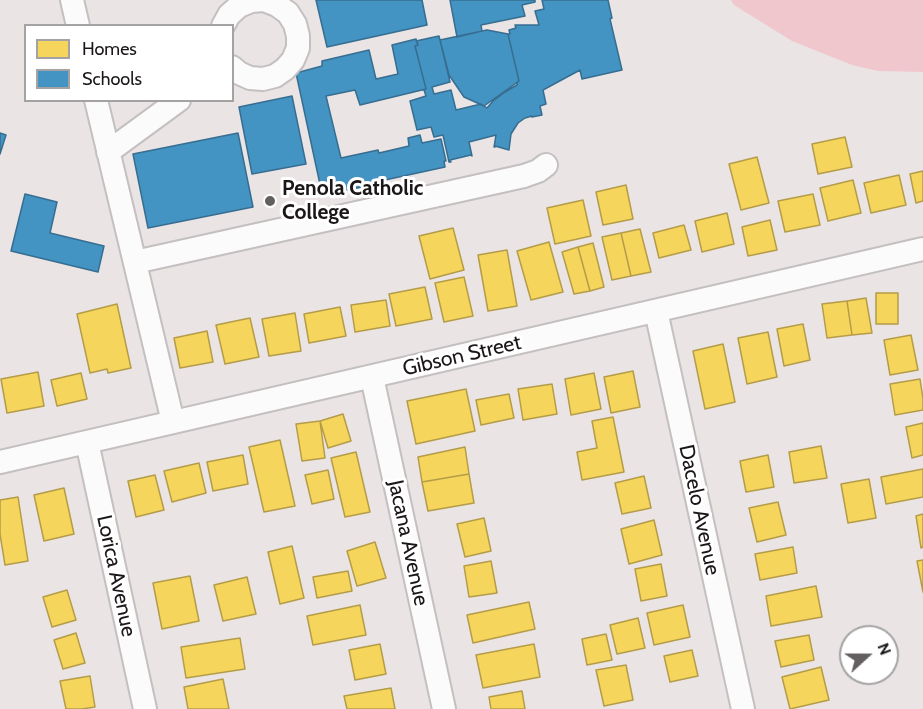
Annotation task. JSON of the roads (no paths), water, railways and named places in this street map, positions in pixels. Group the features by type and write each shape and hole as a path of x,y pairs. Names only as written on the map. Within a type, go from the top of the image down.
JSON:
{"street":[{"path":"72,0 78,24"},
{"path":"224,24 229,15 239,6 251,1 264,0 277,4 288,12 296,24 298,48 293,60 285,69 275,76 263,79 238,75"},
{"path":"96,102 173,422"},
{"path":"108,152 176,102"},
{"path":"135,262 524,176 546,165"},
{"name":"Gibson Street","path":"0,462 923,249"},
{"name":"Dacelo Avenue","path":"656,311 742,709"},
{"name":"Jacana Avenue","path":"372,377 444,709"},
{"name":"Lorica Avenue","path":"87,442 145,709"}],"place":[{"name":"Penola Catholic College","path":"270,201"}]}
